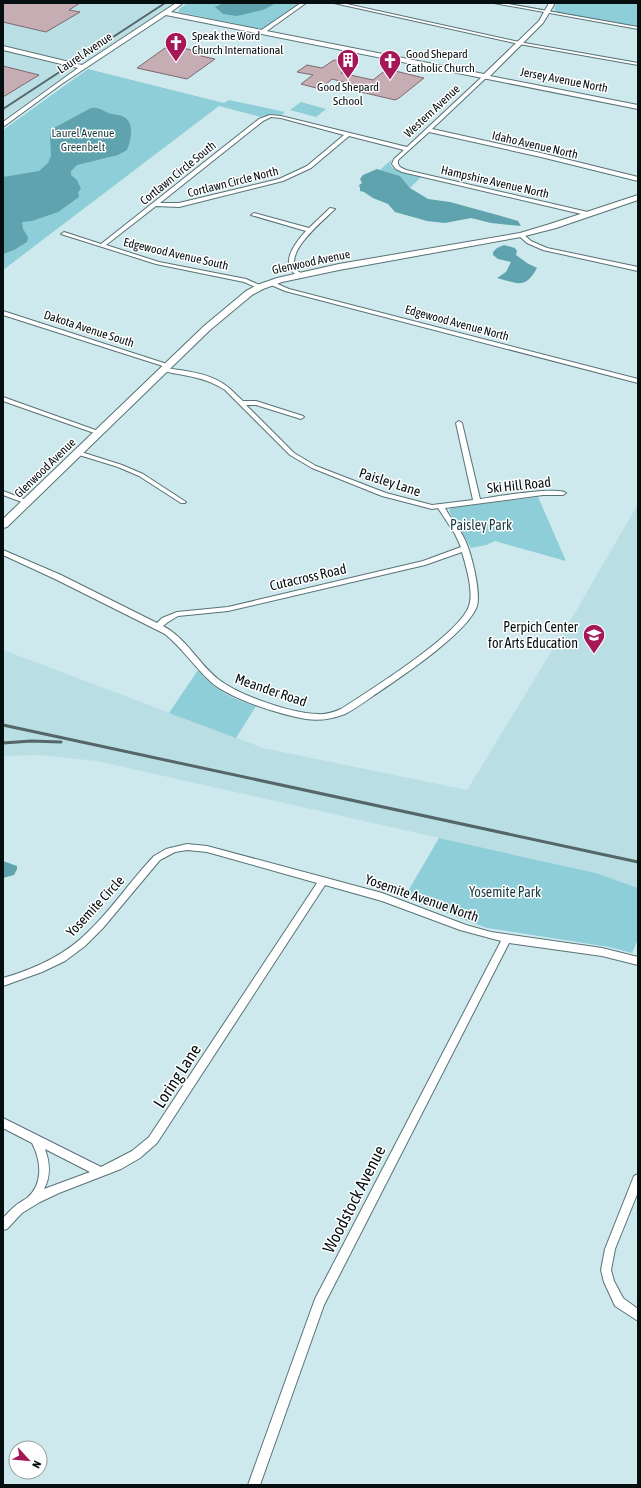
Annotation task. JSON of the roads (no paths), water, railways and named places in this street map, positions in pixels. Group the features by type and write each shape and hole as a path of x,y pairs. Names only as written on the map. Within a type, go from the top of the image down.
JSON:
{"street":[{"name":"Laurel Avenue","path":"3,125 83,67 180,3"},
{"path":"262,32 304,3"},
{"path":"336,3 519,43 638,64"},
{"path":"496,3 638,28"},
{"name":"Western Avenue","path":"396,167 396,160 407,149 486,76 541,22 552,3"},
{"name":"Jersey Avenue North","path":"165,13 638,106"},
{"path":"3,48 83,67"},
{"name":"Cortlawn Circle South","path":"102,246 261,120 267,117 281,117 348,134"},
{"name":"Idaho Avenue North","path":"428,130 638,179"},
{"path":"348,134 407,149"},
{"name":"Cortlawn Circle North","path":"156,204 179,205 281,180 309,167 348,134"},
{"name":"Hampshire Avenue North","path":"396,167 404,171 590,214"},
{"name":"Glenwood Avenue","path":"3,525 231,307 260,287 300,275 521,235 590,214 638,197"},
{"path":"300,275 293,269 292,257 310,230 332,209"},
{"path":"254,215 310,230"},
{"name":"Edgewood Avenue South","path":"64,234 158,263 246,281 260,287"},
{"path":"521,235 529,242 545,249 638,269"},
{"name":"Edgewood Avenue North","path":"271,283 287,290 638,381"},
{"name":"Dakota Avenue South","path":"3,313 166,368"},
{"name":"Paisley Lane","path":"166,368 213,380 227,389 287,450 307,464 384,495 425,506 441,507 477,502"},
{"path":"3,400 99,433"},
{"path":"242,403 256,404 301,417"},
{"path":"459,423 477,502"},
{"path":"78,453 120,466 141,475 183,502"},
{"path":"3,493 27,502"},
{"name":"Ski Hill Road","path":"477,502 543,493 563,493"},
{"name":"Meander Road","path":"3,552 159,626 175,637 214,680 232,692 307,717 322,717 344,711 439,645 467,618 473,606 474,595 465,548 461,538 441,507"},
{"name":"Cutacross Road","path":"159,626 165,620 177,614 228,609 425,563 465,548"},
{"name":"Yosemite Avenue North","path":"177,848 189,846 202,848 322,882 400,902 474,931 507,938 602,952 638,961"},
{"name":"Yosemite Circle","path":"3,982 36,971 62,958 99,926 157,858 168,851 177,848"},
{"name":"Loring Lane","path":"3,1226 19,1209 33,1199 114,1168 137,1155 160,1131 322,882"},
{"name":"Woodstock Avenue","path":"254,1485 319,1302 507,938"},
{"path":"3,1123 101,1172"},
{"path":"33,1199 39,1191 45,1172 46,1162 43,1151 36,1140"},
{"path":"638,1180 610,1249 606,1270 609,1282 619,1302 638,1316"}],"railway":[{"path":"3,109 165,3"},
{"path":"3,725 638,862"},
{"path":"3,743 31,741 61,742"}],"place":[{"name":"Speak the Word Church International","path":"176,62"},
{"name":"Good Shepard School","path":"348,80"},
{"name":"Good Shepard Catholic Church","path":"390,80"},
{"name":"Perpich Center for Arts Education","path":"594,654"}],"park label":[{"name":"Laurel Avenue Greenbelt","path":"83,140"},
{"name":"Paisley Park","path":"481,525"},
{"name":"Yosemite Park","path":"505,892"}]}
